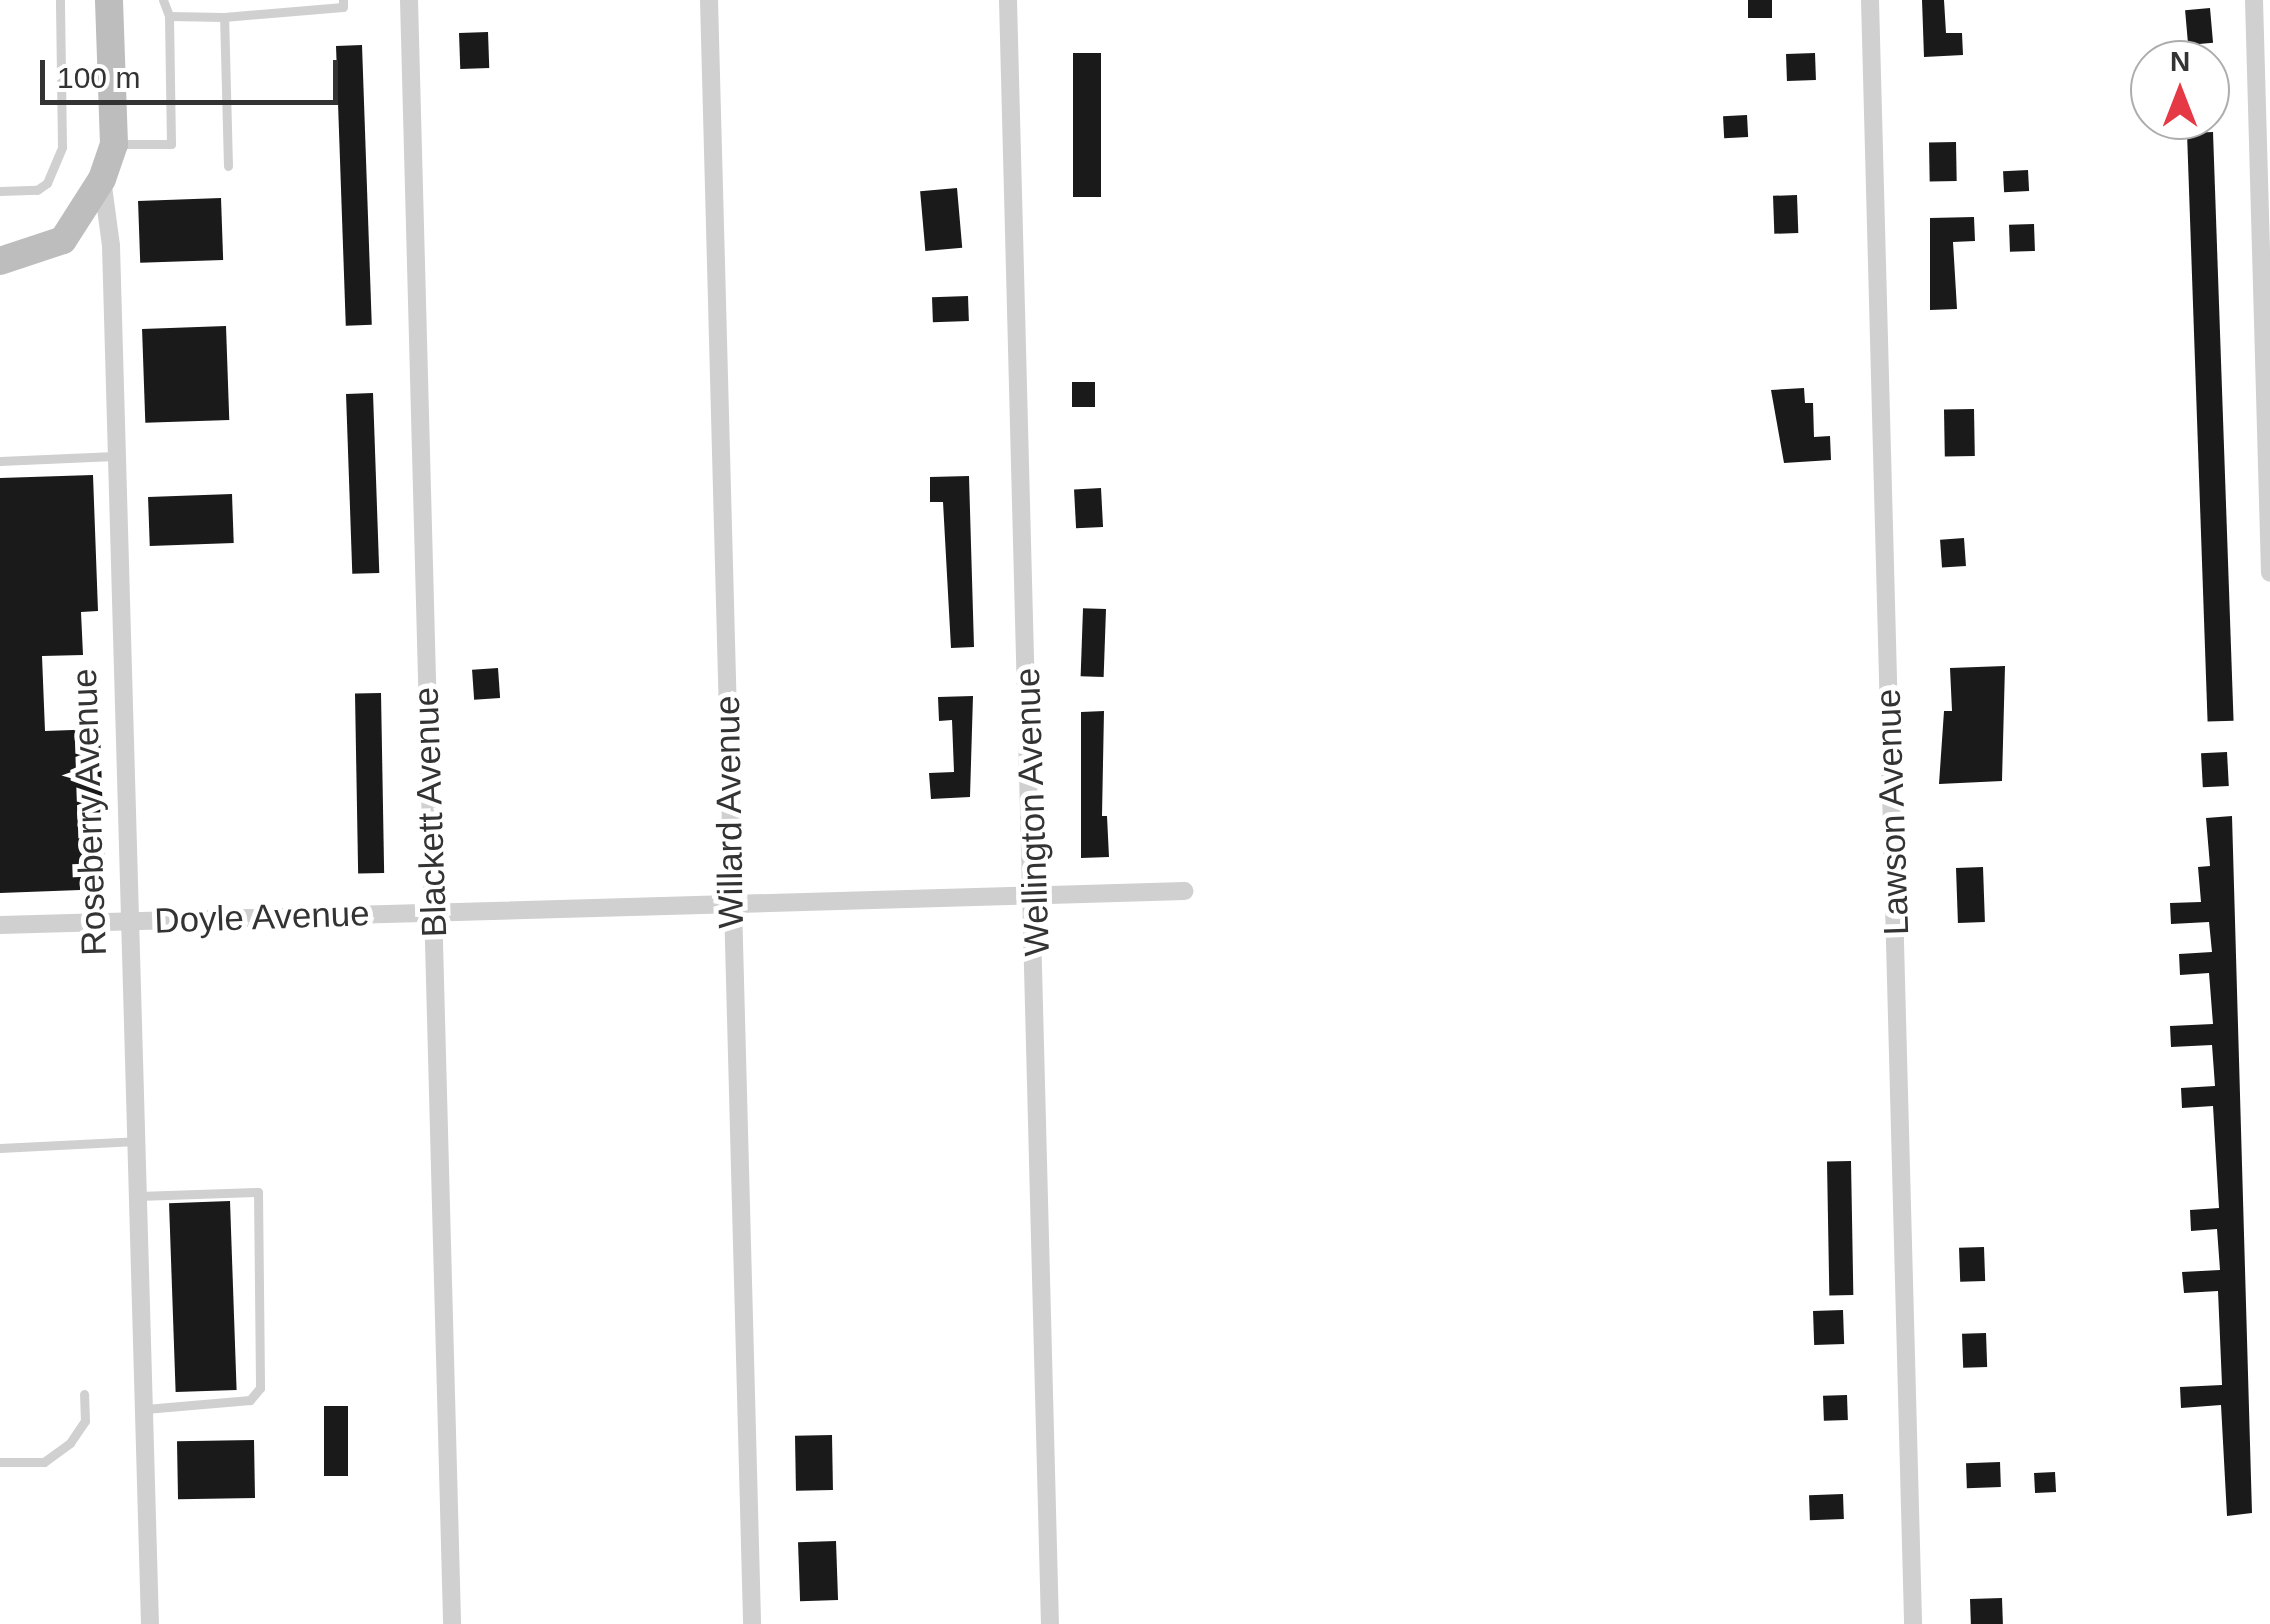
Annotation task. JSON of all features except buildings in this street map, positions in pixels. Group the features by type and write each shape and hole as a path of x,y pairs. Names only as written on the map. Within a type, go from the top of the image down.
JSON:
{"street":[{"name":"Roseberry Avenue","path":"109,0 114,144 102,179 111,246 150,1624"},
{"name":"Blackett Avenue","path":"408,0 452,1624"},
{"name":"Willard Avenue","path":"709,0 752,1624"},
{"name":"Wellington Avenue","path":"1008,0 1050,1624"},
{"name":"Lawson Avenue","path":"1870,0 1913,1624"},
{"path":"2254,0 2270,572"},
{"path":"0,261 62,240 102,179"},
{"name":"Doyle Avenue","path":"0,925 732,900 1185,891"}],"lane":[{"path":"0,191 47,183 62,146 60,0"},
{"path":"114,144 171,144 169,16 164,0"},
{"path":"169,16 343,7 343,0"},
{"path":"224,16 228,166"},
{"path":"0,461 115,456"},
{"path":"0,1148 136,1141"},
{"path":"138,1196 258,1192 260,1388 250,1400 144,1409"},
{"path":"0,1462 44,1462 70,1442 85,1422 84,1394"}]}
